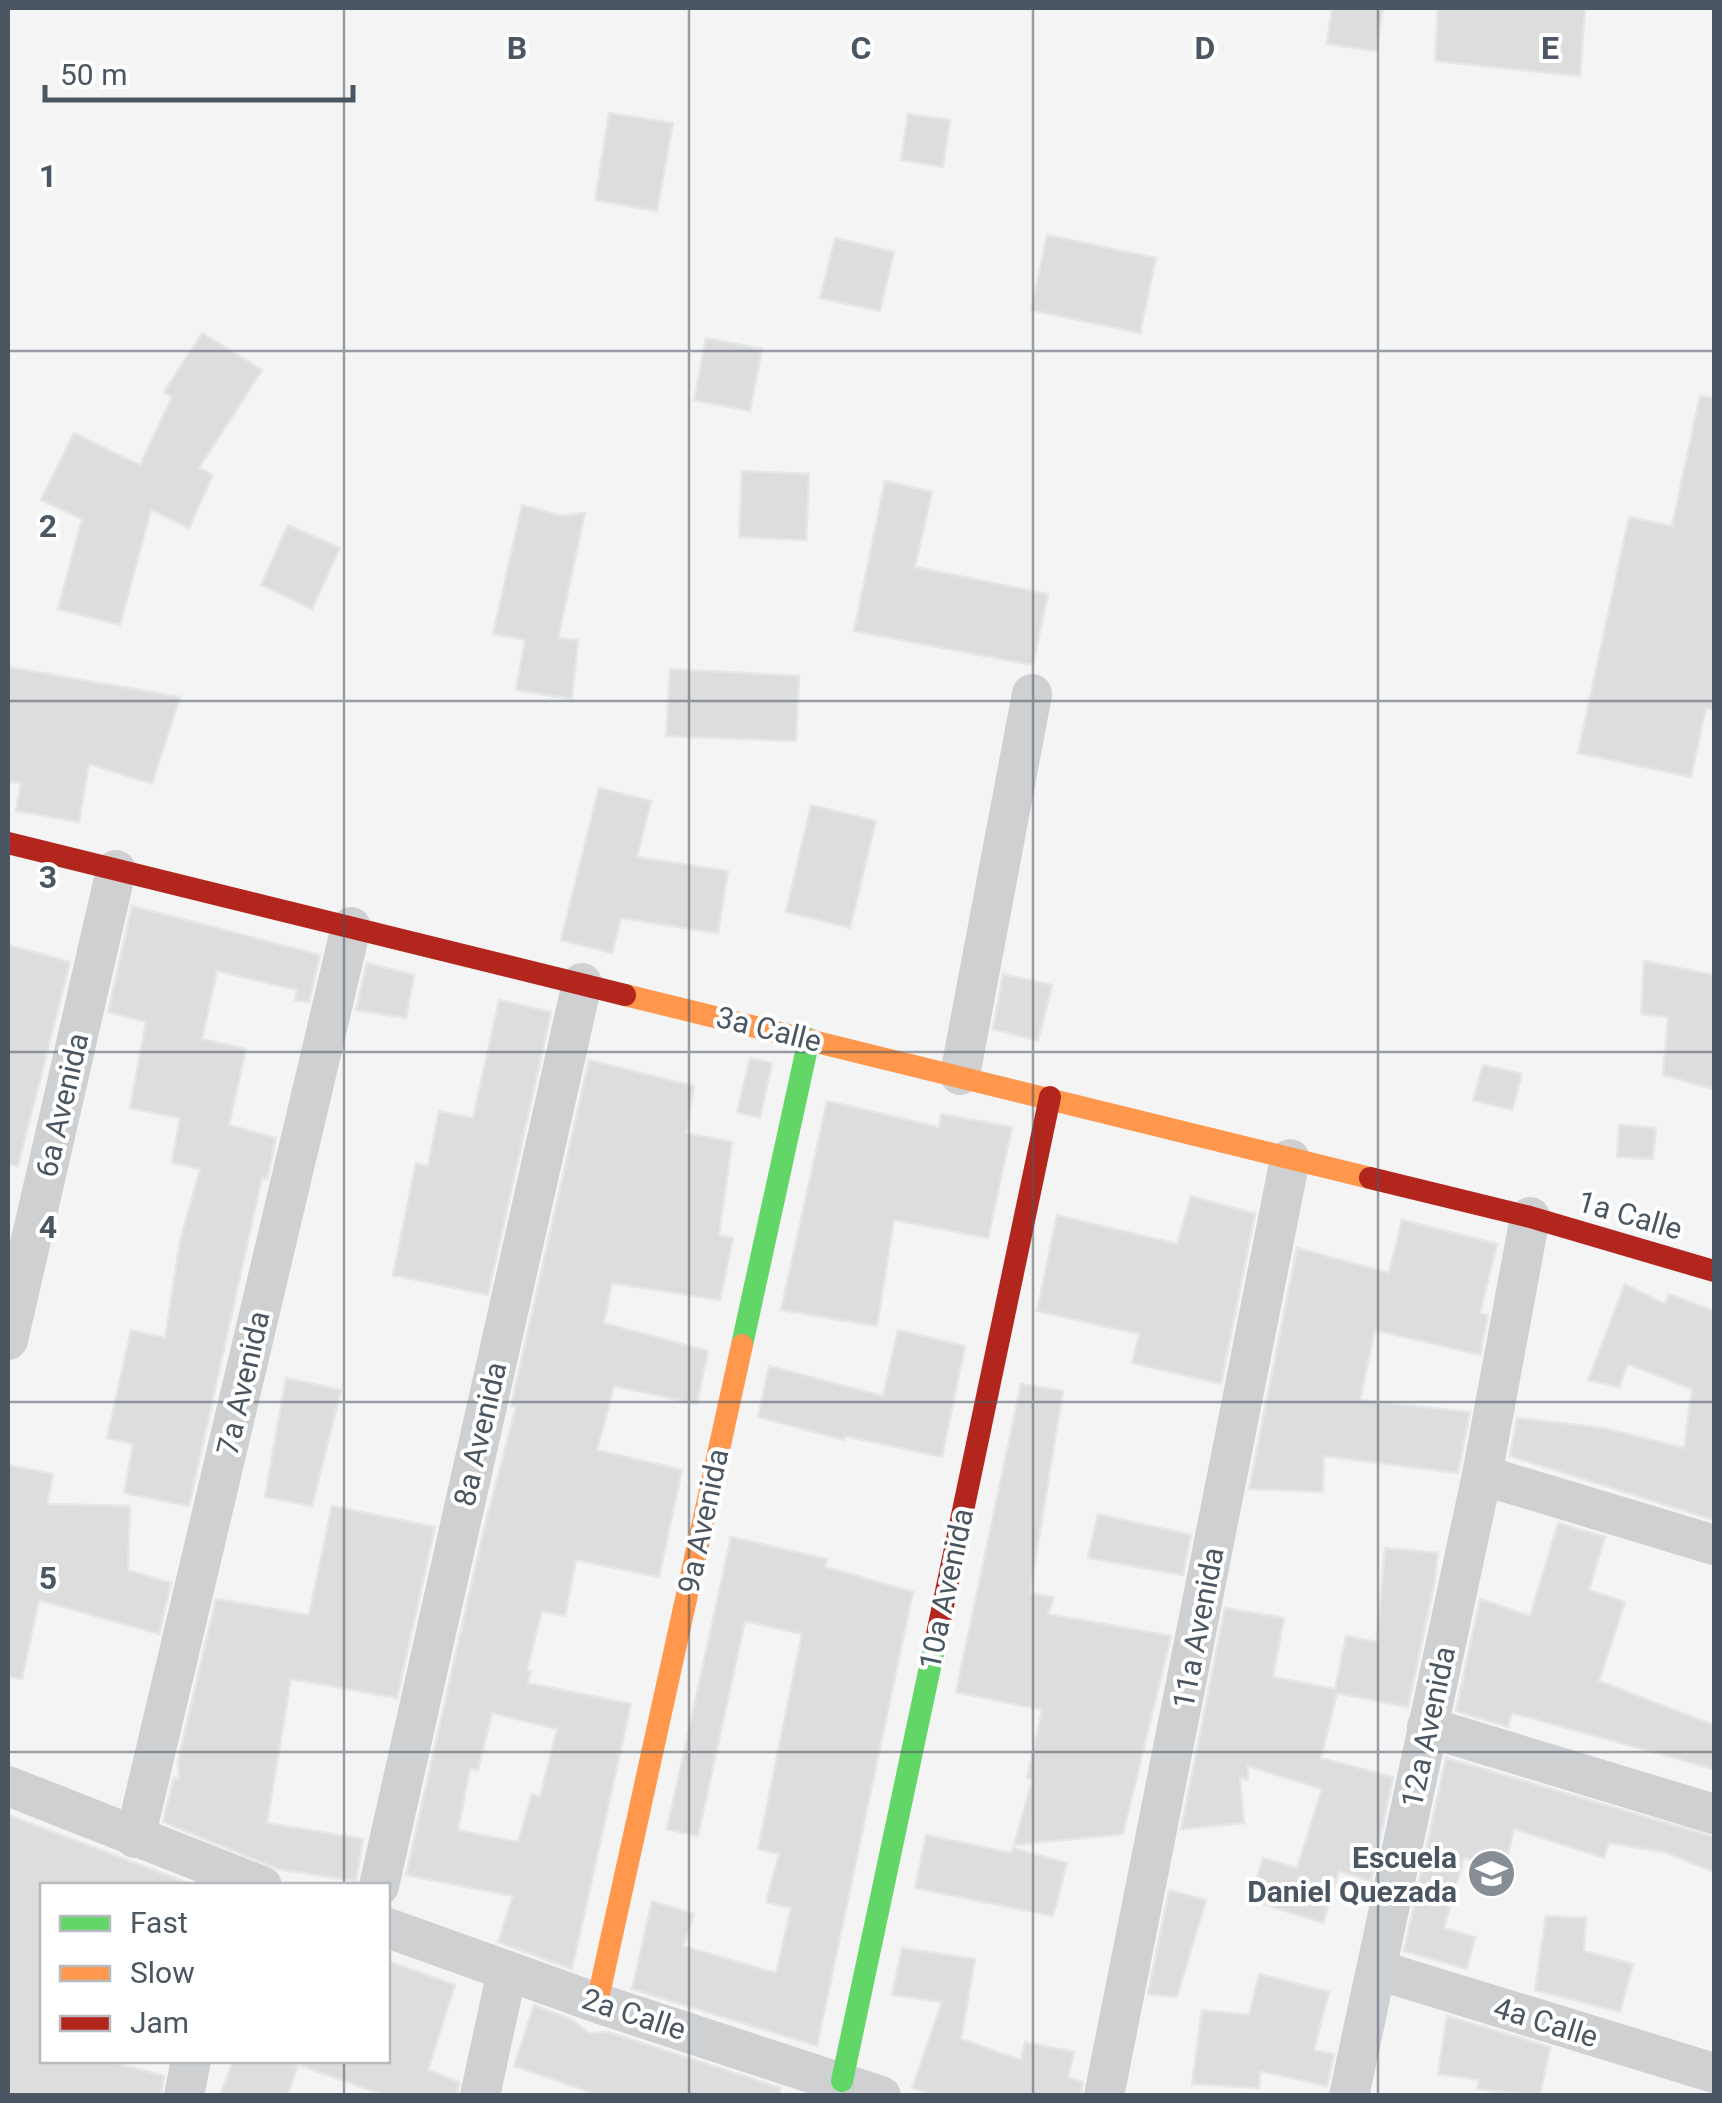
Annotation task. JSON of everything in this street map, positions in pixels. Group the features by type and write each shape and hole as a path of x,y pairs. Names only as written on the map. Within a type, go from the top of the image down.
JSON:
{"street":[{"path":"960,1076 1032,694"},
{"name":"3a Calle","path":"8,843 1530,1216"},
{"name":"6a Avenida","path":"8,1340 116,870"},
{"name":"7a Avenida","path":"135,1838 351,927"},
{"name":"8a Avenida","path":"380,1883 582,983"},
{"name":"9a Avenida","path":"597,2004 809,1039"},
{"name":"10a Avenida","path":"814,2082 1050,1097"},
{"name":"11a Avenida","path":"1104,2096 1290,1159"},
{"name":"1a Calle","path":"1530,1216 1714,1271"},
{"name":"12a Avenida","path":"1349,2096 1482,1475 1530,1216"},
{"path":"1482,1475 1714,1545"},
{"path":"1427,1727 1714,1814"},
{"path":"8,1786 238,1881"},
{"name":"2a Calle","path":"390,1929 814,2082 882,2096"},
{"name":"4a Calle","path":"1378,1970 1714,2073"},
{"path":"480,2096 506,1971"},
{"path":"184,2096 190,2063"}],"building":[{"path":"1332,8 1383,8 1376,51 1327,44"},
{"path":"1438,8 1585,8 1580,76 1435,61"},
{"path":"609,113 673,123 657,211 595,200"},
{"path":"908,114 950,120 943,167 901,160"},
{"path":"1047,235 1156,258 1140,333 1031,310"},
{"path":"835,238 894,252 880,311 820,298"},
{"path":"202,333 262,370 199,468 213,475 189,528 151,510 120,625 58,609 82,519 41,500 74,433 140,465 172,397 164,392"},
{"path":"706,338 762,349 750,411 694,400"},
{"path":"1700,396 1714,398 1714,710 1706,708 1691,777 1578,753 1629,517 1672,526"},
{"path":"742,471 809,474 806,540 739,537"},
{"path":"885,481 932,492 915,567 1048,594 1033,665 854,631"},
{"path":"522,505 562,516 585,513 558,638 578,640 572,699 516,690 525,640 493,634"},
{"path":"288,525 340,548 312,609 261,585"},
{"path":"8,667 180,697 152,784 89,764 79,822 16,811 21,783 8,782"},
{"path":"670,669 799,676 796,741 666,736"},
{"path":"599,788 651,801 637,857 728,871 718,933 621,918 612,953 561,940"},
{"path":"811,805 876,821 850,928 786,912"},
{"path":"132,906 320,955 309,1002 295,1000 297,990 217,971 202,1039 246,1049 229,1125 276,1138 267,1179 262,1178 189,1506 124,1493 133,1444 107,1438 131,1330 165,1338 180,1241 200,1169 172,1163 180,1118 130,1108 146,1022 108,1012"},
{"path":"8,945 70,962 18,1166 8,1164"},
{"path":"1644,961 1714,975 1714,1089 1663,1075 1668,1017 1641,1014"},
{"path":"367,963 414,975 406,1018 356,1010"},
{"path":"1003,974 1052,985 1038,1041 993,1029"},
{"path":"499,1000 551,1012 488,1295 393,1275 416,1163 428,1166 439,1111 473,1118"},
{"path":"750,1058 772,1063 760,1118 737,1112"},
{"path":"589,1060 694,1086 686,1133 732,1142 719,1235 733,1238 720,1300 612,1283 604,1323 708,1351 697,1404 614,1386 597,1450 682,1470 659,1577 576,1560 565,1616 542,1611 527,1670 531,1671 528,1683 631,1704 572,1969 498,1942 513,1896 406,1875 483,1533 516,1407 511,1406","holes":["492,1713 557,1729 540,1797 532,1794 518,1842 458,1830 470,1769 478,1770"]},
{"path":"1483,1065 1522,1074 1512,1110 1473,1100"},
{"path":"827,1101 939,1127 941,1114 1012,1127 988,1238 894,1220 877,1326 781,1310"},
{"path":"1619,1125 1656,1128 1653,1159 1617,1157"},
{"path":"1191,1196 1255,1214 1221,1384 1132,1363 1139,1334 1037,1311 1057,1215 1177,1244"},
{"path":"1402,1220 1497,1244 1480,1313 1488,1315 1480,1355 1375,1330 1360,1400 1470,1412 1458,1473 1324,1456 1323,1492 1249,1489 1297,1248 1389,1273"},
{"path":"1625,1284 1665,1304 1669,1294 1714,1311 1714,1520 1510,1456 1517,1418 1604,1428 1684,1448 1692,1389 1628,1364 1619,1387 1588,1380"},
{"path":"898,1330 965,1346 942,1457 845,1436 844,1440 758,1417 769,1366 883,1396"},
{"path":"286,1378 341,1390 312,1506 265,1497"},
{"path":"1021,1384 1063,1391 1030,1593 1054,1597 1048,1614 1171,1636 1123,1834 1014,1845 1032,1780 1027,1778 1042,1710 956,1692"},
{"path":"8,1465 53,1474 47,1504 130,1506 128,1570 171,1583 159,1634 39,1600 22,1679 8,1677"},
{"path":"332,1506 435,1527 397,1698 291,1679 267,1823 363,1839 356,1881 278,1869 163,1822 174,1778 179,1780 178,1761 216,1599 309,1615"},
{"path":"1098,1514 1191,1535 1183,1575 1088,1558"},
{"path":"1558,1523 1605,1537 1589,1590 1625,1602 1599,1681 1714,1725 1714,1769 1512,1713 1508,1727 1456,1711 1480,1599 1530,1616"},
{"path":"731,1537 827,1559 825,1567 913,1592 817,2046 632,1989 652,1901 694,1914 683,1946 776,1973 791,1908 766,1902 779,1854 758,1849 802,1634 745,1621 698,1836 667,1829"},
{"path":"1385,1548 1438,1553 1435,1580 1408,1707 1337,1693 1321,1758 1393,1777 1371,1881 1339,1871 1323,1923 1250,1900 1263,1858 1297,1868 1322,1789 1248,1766 1248,1780 1240,1778 1244,1823 1181,1829 1225,1608 1284,1618 1273,1677 1335,1689 1346,1636 1377,1642"},
{"path":"1446,1758 1714,1837 1714,1872 1664,1852 1609,1843 1604,1858 1514,1829 1505,1868 1464,1858 1444,1928 1475,1937 1467,1969 1404,1951"},
{"path":"8,1815 188,1883 40,1883 40,2063 116,2063 164,2076 161,2096 8,2096"},
{"path":"926,1835 1012,1853 1013,1848 1067,1863 1053,1916 915,1888"},
{"path":"1169,1890 1206,1900 1177,1997 1148,1994"},
{"path":"1546,1916 1586,1918 1584,1951 1633,1964 1620,2012 1535,1990"},
{"path":"902,1948 975,1959 961,2039 1021,2060 1025,2042 1074,2052 1068,2077 1083,2082 1081,2096 938,2096 912,2088 942,2002 892,1995"},
{"path":"390,1962 455,1985 428,2070 459,2082 457,2096 387,2096 301,2066 390,2063"},
{"path":"1259,1974 1329,1992 1314,2050 1334,2054 1327,2086 1260,2071 1259,2088 1192,2084 1202,2010 1249,2015"},
{"path":"534,2005 571,2019 589,2033 608,2032 781,2088 779,2096 601,2096 514,2066"},
{"path":"1447,2016 1550,2047 1540,2096 1477,2089 1479,2080 1438,2074"},
{"path":"232,2063 299,2063 287,2096 220,2096"}],"traffic: fast":[{"path":"742,1345 809,1039"},
{"path":"842,2081 936,1639"}],"traffic: slow":[{"path":"625,995 1370,1178"},
{"path":"597,2003 742,1345"}],"traffic: jam":[{"path":"8,843 625,995"},
{"path":"936,1639 1050,1097"},
{"path":"1370,1178 1530,1217 1714,1271"}],"place":[{"name":"Escuela Daniel Quezada","path":"1492,1874"}]}
